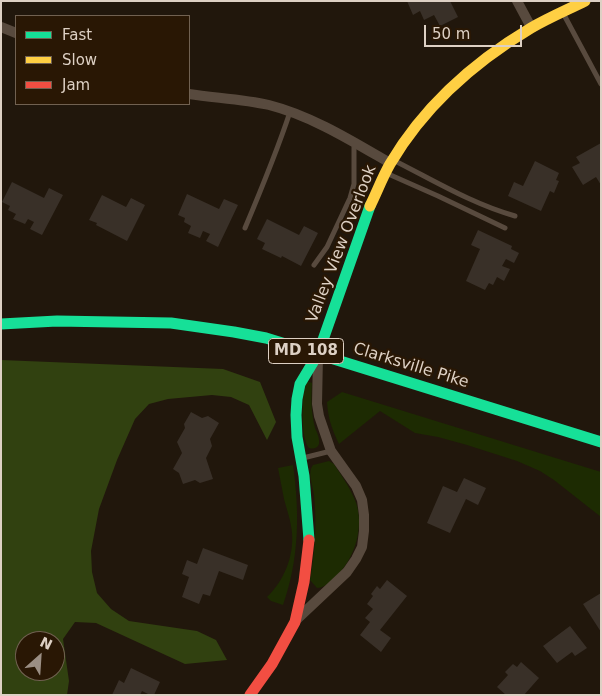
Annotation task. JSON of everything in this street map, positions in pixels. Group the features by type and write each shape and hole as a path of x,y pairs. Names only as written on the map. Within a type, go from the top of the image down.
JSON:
{"street":[{"path":"517,1 531,27"},
{"name":"Valley View Overlook","path":"250,695 272,664 295,622 304,582 309,537 296,415 300,384 318,354 369,209 390,165 405,141 443,95 468,73 531,27 585,1"},
{"path":"1,27 15,33"},
{"path":"190,94 245,100 290,112 356,143 390,165"},
{"name":"Clarksville Pike","path":"1,324 74,321 172,323 266,338 601,442"},
{"path":"295,622 347,572 362,547 364,532 362,500 356,486 332,451 319,416 318,354"}],"lane":[{"path":"563,12 601,84"},
{"path":"244,228 268,172 290,112"},
{"path":"314,265 328,247 350,198 354,184 354,147 356,143"},
{"path":"390,165 441,185 496,210 515,216"},
{"path":"390,165 438,196 505,228"},
{"path":"302,458 332,451"}],"green space":[{"path":"1,360 223,369 260,382 276,422 267,440 249,405 231,397 212,395 168,399 149,404 135,419 117,460 99,509 91,551 92,572 97,593 111,609 129,621 197,631 216,640 227,660 185,664 96,623 75,622 65,636 65,631 15,631 15,681 65,681 65,653 69,681 67,695 1,695"},
{"path":"307,381 312,383 311,400 315,428 319,440 316,448 309,448 303,426 303,398"},
{"path":"342,392 601,472 601,517 540,471 517,461 467,445 415,433 380,411 339,444 331,424 327,402"},
{"path":"329,461 334,464 352,494 359,516 359,526 355,546 347,564 330,582 317,588 310,580 314,548 315,506 310,471 313,465"},
{"path":"293,465 297,501 297,536 292,571 283,605 271,601 267,597 283,576 291,550 289,516 278,468"}],"building":[{"path":"407,1 450,1 458,17 440,26 434,15 424,20 420,11 413,15"},
{"path":"601,143 601,185 596,177 583,185 572,167 580,163 576,157"},
{"path":"535,161 559,173 556,180 559,181 554,193 550,191 541,211 508,196 514,182 523,186"},
{"path":"12,182 44,198 49,188 63,195 42,235 30,229 34,222 28,219 25,224 13,219 16,214 8,210 10,206 2,202"},
{"path":"187,194 219,209 224,199 238,205 218,247 206,241 210,234 203,231 200,238 188,233 191,226 184,222 185,218 178,215"},
{"path":"102,195 126,207 131,198 145,205 127,241 89,220"},
{"path":"267,219 299,235 304,226 318,233 301,266 282,256 281,258 262,249 265,243 257,239"},
{"path":"478,230 512,246 511,249 519,253 514,263 506,259 502,266 510,269 504,281 497,277 493,285 489,283 485,290 466,281 480,249 471,245"},
{"path":"191,412 202,418 208,416 219,423 210,439 212,446 206,458 213,479 200,483 195,480 183,484 179,473 173,469 182,453 177,442"},
{"path":"464,478 486,488 478,505 466,499 450,533 427,523 443,486 457,492"},
{"path":"203,548 248,565 243,580 219,571 210,596 203,594 199,604 182,597 189,577 182,574 187,560 197,564"},
{"path":"387,580 407,596 380,630 391,638 381,652 360,635 370,622 365,618 373,609 367,604 373,596 371,594 377,586 380,589"},
{"path":"601,593 601,632 583,604"},
{"path":"570,626 587,648 575,656 572,652 557,663 543,646"},
{"path":"521,662 539,678 524,695 506,695 497,687 508,675 505,672 513,664 517,667"},
{"path":"131,668 160,682 154,695 142,691 140,695 112,695 119,680 124,683"}],"traffic: fast":[{"path":"309,540 304,476 297,437 297,399 300,384 318,354 370,206"},
{"path":"1,324 57,321 171,323 266,338 601,442"}],"traffic: slow":[{"path":"370,206 387,169 403,143 434,105 470,71 510,41 537,24 585,1"}],"traffic: jam":[{"path":"250,695 272,664 295,622 304,582 309,540"}]}
